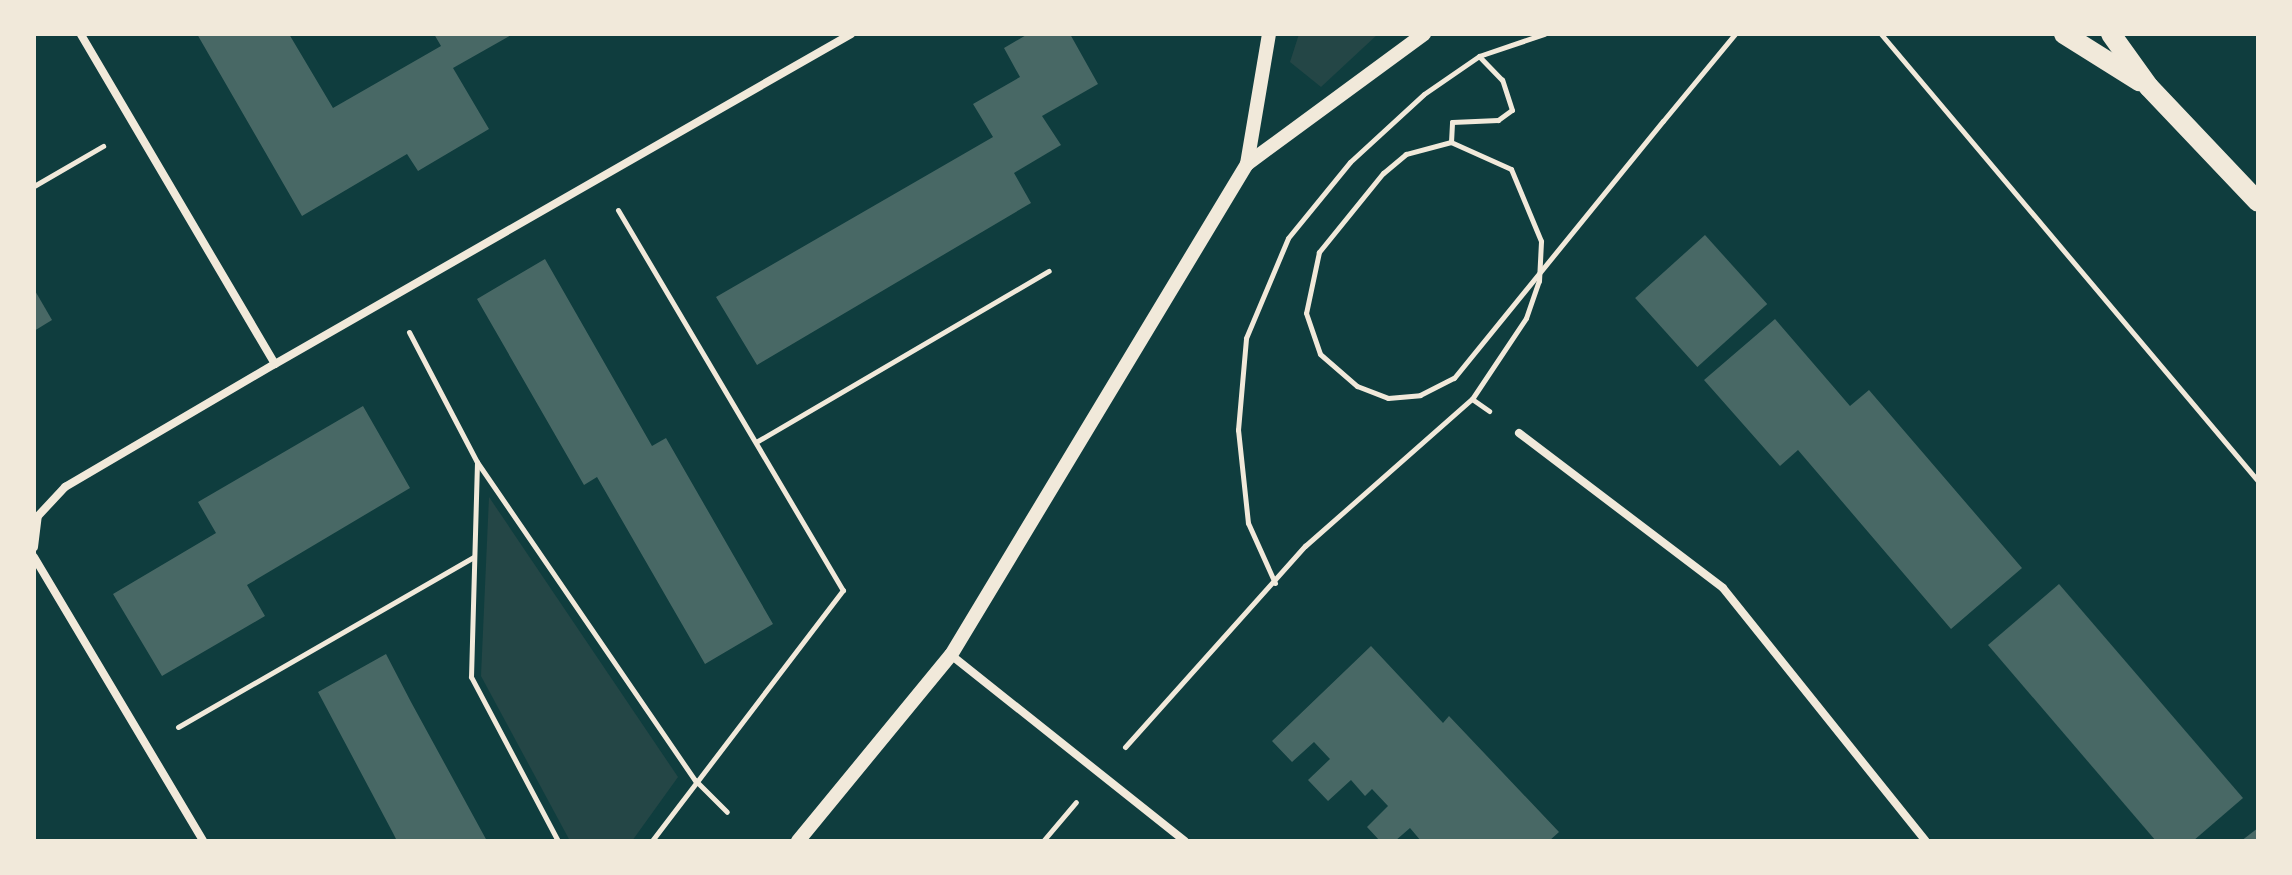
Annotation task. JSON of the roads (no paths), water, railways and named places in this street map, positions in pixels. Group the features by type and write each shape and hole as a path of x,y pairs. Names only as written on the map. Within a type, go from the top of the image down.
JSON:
{"main road":[{"path":"2064,34 2149,87"},
{"path":"2111,34 2149,87 2258,202"}],"street":[{"path":"81,34 275,364"},
{"path":"34,547 38,516 65,487 851,34"},
{"path":"798,841 951,655 1247,164 1269,34"},
{"path":"1247,164 1424,34"},
{"path":"1519,433 1723,588 1926,841"},
{"path":"34,557 203,841"},
{"path":"951,655 1185,841"}]}
